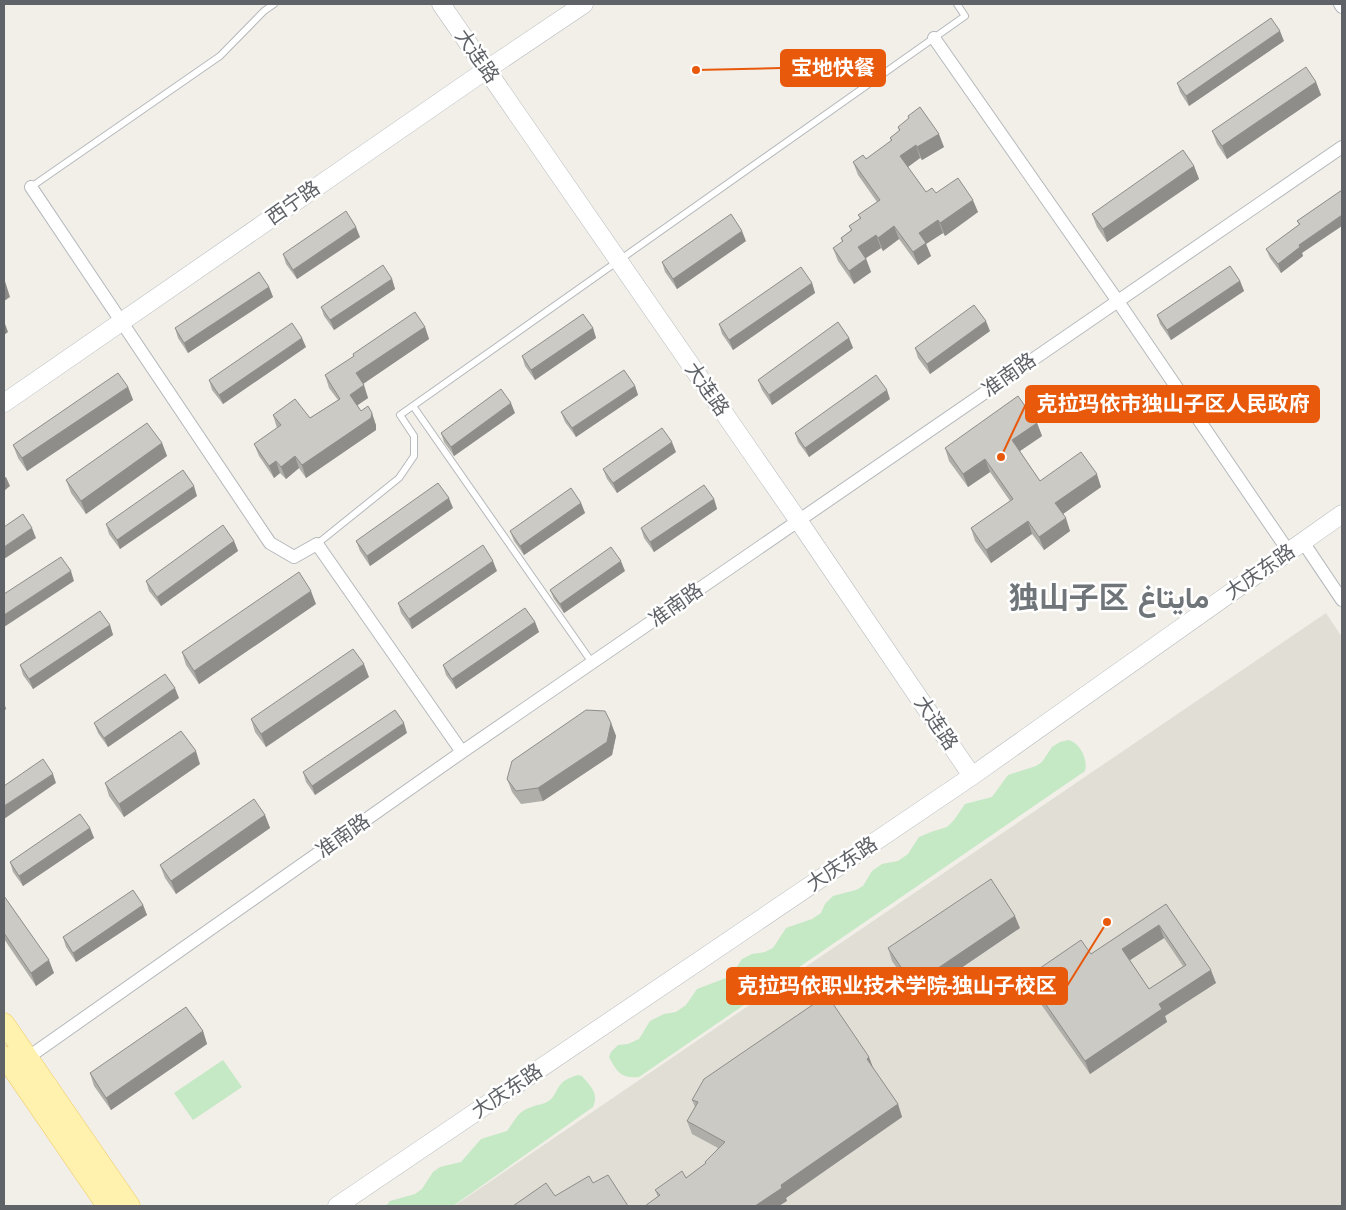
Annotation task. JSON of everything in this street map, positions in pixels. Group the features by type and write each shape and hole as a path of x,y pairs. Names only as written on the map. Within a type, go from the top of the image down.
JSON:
{"main road":[{"path":"4,1023 15,1061 107,1206"},
{"path":"15,1061 130,1206"}],"street":[{"name":"大连路","path":"440,4 798,520 972,776"},
{"name":"西宁路","path":"4,403 584,4"},
{"path":"934,38 1117,300 1296,547 1342,600"},
{"name":"准南路","path":"15,1061 1117,300 1342,147"},
{"path":"31,187 270,543 294,556 317,544 462,752"},
{"name":"大庆东路","path":"337,1206 972,776 1342,514"}],"lane":[{"path":"31,187 220,56 264,11 274,4"},
{"path":"317,544 399,478 414,456 414,436 400,415 966,16 957,4"},
{"path":"412,406 592,664"}],"shaded area":[{"path":"1326,613 1342,637 1342,1206 454,1206"}],"green space":[{"path":"1069,740 1077,745 1083,753 1085,771 639,1077 624,1076 615,1067 609,1057 611,1052 618,1045 628,1044 639,1039 650,1021 664,1014 676,1012 686,1005 697,989 726,978 734,971 742,959 773,948 786,928 812,919 821,913 825,904 833,896 856,890 863,886 872,871 882,864 898,861 908,854 919,837 947,827 965,804 992,797 1008,775 1036,766 1042,762 1052,747 1060,742"},
{"path":"223,1060 242,1087 193,1120 174,1093"},
{"path":"578,1075 582,1076 595,1094 593,1107 453,1206 386,1206 390,1201 415,1194 422,1189 433,1172 440,1167 461,1162 481,1139 507,1131 517,1116 523,1111 548,1102 563,1082"}],"building":[{"path":"1271,18 1280,31 1186,96 1177,83"},
{"path":"1306,67 1316,82 1222,146 1212,131"},
{"path":"920,107 939,134 917,147 916,145 900,156 926,192 932,188 936,193 958,178 973,200 940,223 938,220 919,233 926,243 913,252 894,226 878,238 876,235 858,247 866,259 849,271 833,248 843,241 841,238 852,230 849,226 861,218 858,215 880,200 853,162 863,155 866,159 892,140 890,138 900,130 898,127"},
{"path":"1183,150 1194,166 1103,229 1092,214"},
{"path":"1342,190 1342,215 1299,245 1300,247 1278,264 1266,249 1300,224 1297,221"},
{"path":"346,211 356,227 293,270 283,254"},
{"path":"731,214 742,231 673,279 662,262"},
{"path":"383,265 392,279 330,320 321,307"},
{"path":"1230,266 1240,281 1167,330 1157,315"},
{"path":"801,267 812,283 729,340 719,324"},
{"path":"259,272 269,287 184,343 175,328"},
{"path":"974,305 986,321 927,364 915,348"},
{"path":"415,312 425,327 356,373 364,385 350,395 361,411 368,406 372,413 371,418 302,465 295,456 281,467 276,461 269,466 254,444 281,425 273,415 295,399 310,418 340,399 325,375"},
{"path":"583,314 593,328 531,370 522,356"},
{"path":"838,322 849,338 769,395 758,380"},
{"path":"292,323 302,338 219,395 209,380"},
{"path":"624,370 635,386 572,428 561,412"},
{"path":"118,373 128,387 22,458 13,445"},
{"path":"876,375 887,390 805,448 795,433"},
{"path":"501,389 511,403 451,447 441,433"},
{"path":"1018,396 1037,423 1012,440 1040,481 1081,452 1097,474 1055,503 1066,518 1039,537 1028,521 986,550 971,528 1013,499 985,459 963,474 945,448"},
{"path":"147,423 162,443 81,501 66,480"},
{"path":"662,428 672,442 613,483 603,469"},
{"path":"183,470 194,486 117,540 106,524"},
{"path":"438,483 449,498 367,556 356,541"},
{"path":"704,485 714,499 650,542 641,528"},
{"path":"571,488 581,503 520,546 510,531"},
{"path":"23,514 32,528 4,547 4,527"},
{"path":"223,525 234,541 157,597 146,581"},
{"path":"483,545 493,561 409,619 398,603"},
{"path":"611,547 621,561 560,604 550,590"},
{"path":"61,557 71,571 4,615 4,594"},
{"path":"299,572 311,591 194,671 182,652"},
{"path":"525,608 535,622 452,679 443,665"},
{"path":"100,611 110,625 29,679 20,665"},
{"path":"353,649 364,664 261,734 251,719"},
{"path":"165,674 175,688 104,738 94,723"},
{"path":"395,710 404,723 312,786 303,772"},
{"path":"586,710 605,711 611,723 607,742 538,788 516,791 507,779 512,761"},
{"path":"181,731 196,751 119,804 105,783"},
{"path":"43,759 53,774 4,806 4,786"},
{"path":"254,799 265,815 171,881 160,865"},
{"path":"80,814 90,828 19,876 10,862"},
{"path":"991,879 1015,916 913,985 888,948"},
{"path":"133,890 143,905 73,953 63,937"},
{"path":"4,896 49,960 31,973 4,933"},
{"path":"1166,904 1211,970 1159,1004 1162,1009 1085,1061 1027,977 1081,940 1091,954","holes":["1159,925 1186,965 1149,989 1122,949"]},
{"path":"827,995 898,1104 781,1185 782,1188 755,1206 645,1206 660,1195 655,1190 682,1171 686,1178 706,1163 725,1142 687,1121 698,1102 692,1100 704,1079"},
{"path":"186,1007 203,1031 106,1098 90,1073"},
{"path":"608,1175 628,1206 513,1206 546,1183 555,1196 589,1176 593,1183"}],"place":[{"name":"宝地快餐","path":"696,70"},
{"name":"克拉玛依市独山子区人民政府","path":"1001,457"},
{"name":"克拉玛依职业技术学院-独山子校区","path":"1107,922"}],"district":[{"name":"独山子区 مايتاغ","path":"1109,597"}]}
